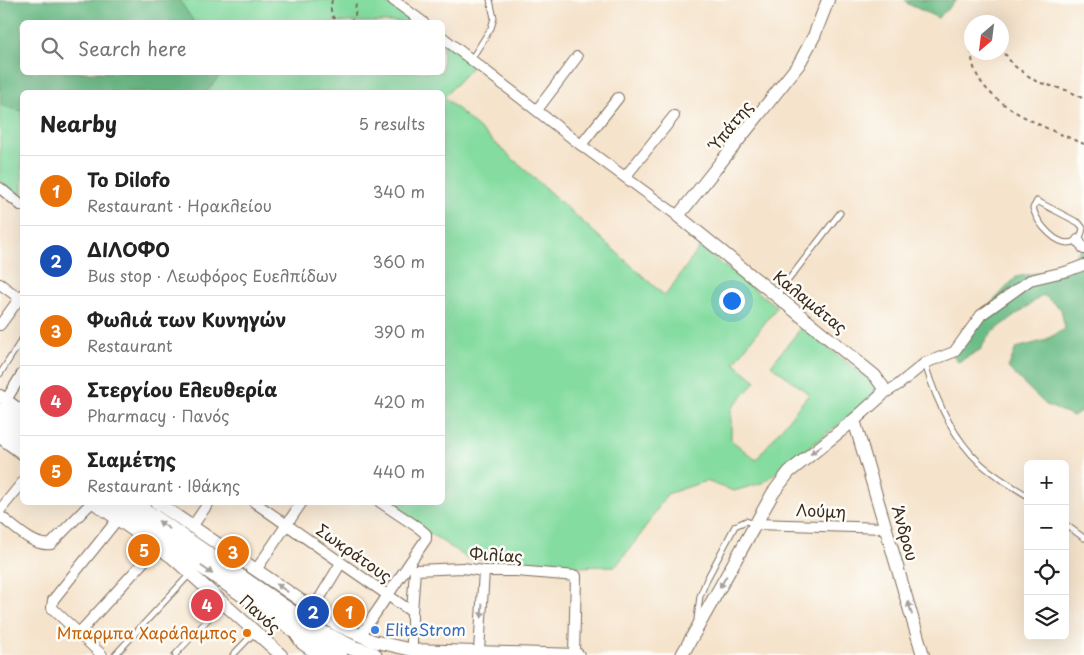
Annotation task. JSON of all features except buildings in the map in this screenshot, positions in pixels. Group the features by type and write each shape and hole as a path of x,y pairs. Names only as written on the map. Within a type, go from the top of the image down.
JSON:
{"main road":[{"path":"2,402 20,424"},
{"path":"1,437 20,442"},
{"path":"114,505 176,554 248,582 292,628 324,648 340,655"},
{"path":"124,512 206,554 248,582 334,631 353,648 374,655"}],"street":[{"path":"392,0 420,20"},
{"name":"Ύπάτης","path":"678,216 787,82 807,53 828,0"},
{"name":"Καλαμάτας","path":"445,39 472,58 582,145 678,216 875,376 883,387 882,396"},
{"path":"537,110 577,57"},
{"path":"582,145 618,98"},
{"path":"625,177 674,116"},
{"path":"0,188 20,204"},
{"path":"682,655 783,478 925,363 954,352 981,315 1030,280 1068,271 1084,264"},
{"path":"0,284 20,297"},
{"path":"0,324 20,300"},
{"path":"20,377 2,402 20,411"},
{"name":"Άνδρου","path":"854,420 923,655"},
{"path":"1,437 20,451"},
{"path":"0,510 20,485"},
{"path":"0,516 34,541 45,545 51,544 90,505"},
{"name":"Πανός","path":"102,505 124,512 157,547 176,554 190,574 281,655"},
{"path":"160,505 196,530 248,582 313,609 334,631 412,650 576,655"},
{"path":"206,554 196,530 208,505"},
{"name":"Σωκράτους","path":"258,505 412,612"},
{"path":"227,607 236,603 300,505"},
{"path":"360,636 388,595 411,568 424,543 426,534 384,505"},
{"path":"102,655 52,608 52,600 124,512"},
{"name":"Λούμη","path":"756,524 886,528"},
{"path":"79,633 157,547"},
{"path":"313,609 341,563"},
{"path":"411,568 412,650"},
{"name":"Φιλίας","path":"411,568 464,568 484,571 516,571 576,576 576,655"},
{"path":"479,651 484,571"},
{"path":"292,628 302,642 319,655"}],"lane":[{"path":"472,58 492,28 494,18 489,1"},
{"path":"1037,201 1079,223 1083,228 1081,244 1068,244 1052,236 1035,216 1033,208 1037,201"},
{"path":"776,296 840,213"},
{"path":"0,374 20,342"},
{"path":"925,363 938,400 952,428 964,446 981,464 1024,493"},
{"path":"1069,527 1084,538"},
{"path":"115,655 190,574"},
{"path":"175,655 227,607"},
{"path":"234,655 256,632"}],"path":[{"path":"332,0 330,10 332,17 336,20"},
{"path":"352,20 355,16 356,0"},
{"path":"1009,59 1013,65 1037,82 1069,91 1084,99"},
{"path":"972,60 979,80 997,100 1030,121 1084,144"}],"green space":[{"path":"0,0 179,0 193,20 20,20 20,75 220,75 208,90 20,90 20,110 0,105"},
{"path":"179,0 381,0 413,20 193,20"},
{"path":"905,0 957,0 938,18 908,4"},
{"path":"445,41 477,62 445,96 445,90 208,90 220,75 445,75"},
{"path":"445,98 665,296 700,247 777,307 734,363 756,381 731,409 731,440 756,460 809,394 771,365 802,327 873,383 875,389 872,397 855,412 762,483 734,491 706,481 667,494 641,534 616,566 573,567 467,558 388,505 445,505"},
{"path":"0,105 20,110 20,199 0,181"},
{"path":"1084,244 1084,409 1073,416 1046,405 1008,368 1016,348 1043,341 1065,329 1061,309 1043,295 990,334 980,350 958,362 953,355 958,339 1016,277 1046,271 1076,255"}],"place":[{"name":"Σιαμέτης","path":"144,550"},
{"name":"Φωλιά των Κυνηγών","path":"233,552"},
{"name":"Στεργίου Ελευθερία","path":"207,605"},
{"name":"ΔΙΛΟΦΟ","path":"313,612"},
{"name":"To Dilofo","path":"349,612"},
{"name":"EliteStrom","path":"375,630"},
{"name":"Μπαρμπα Χαράλαμπος","path":"247,633"}]}
